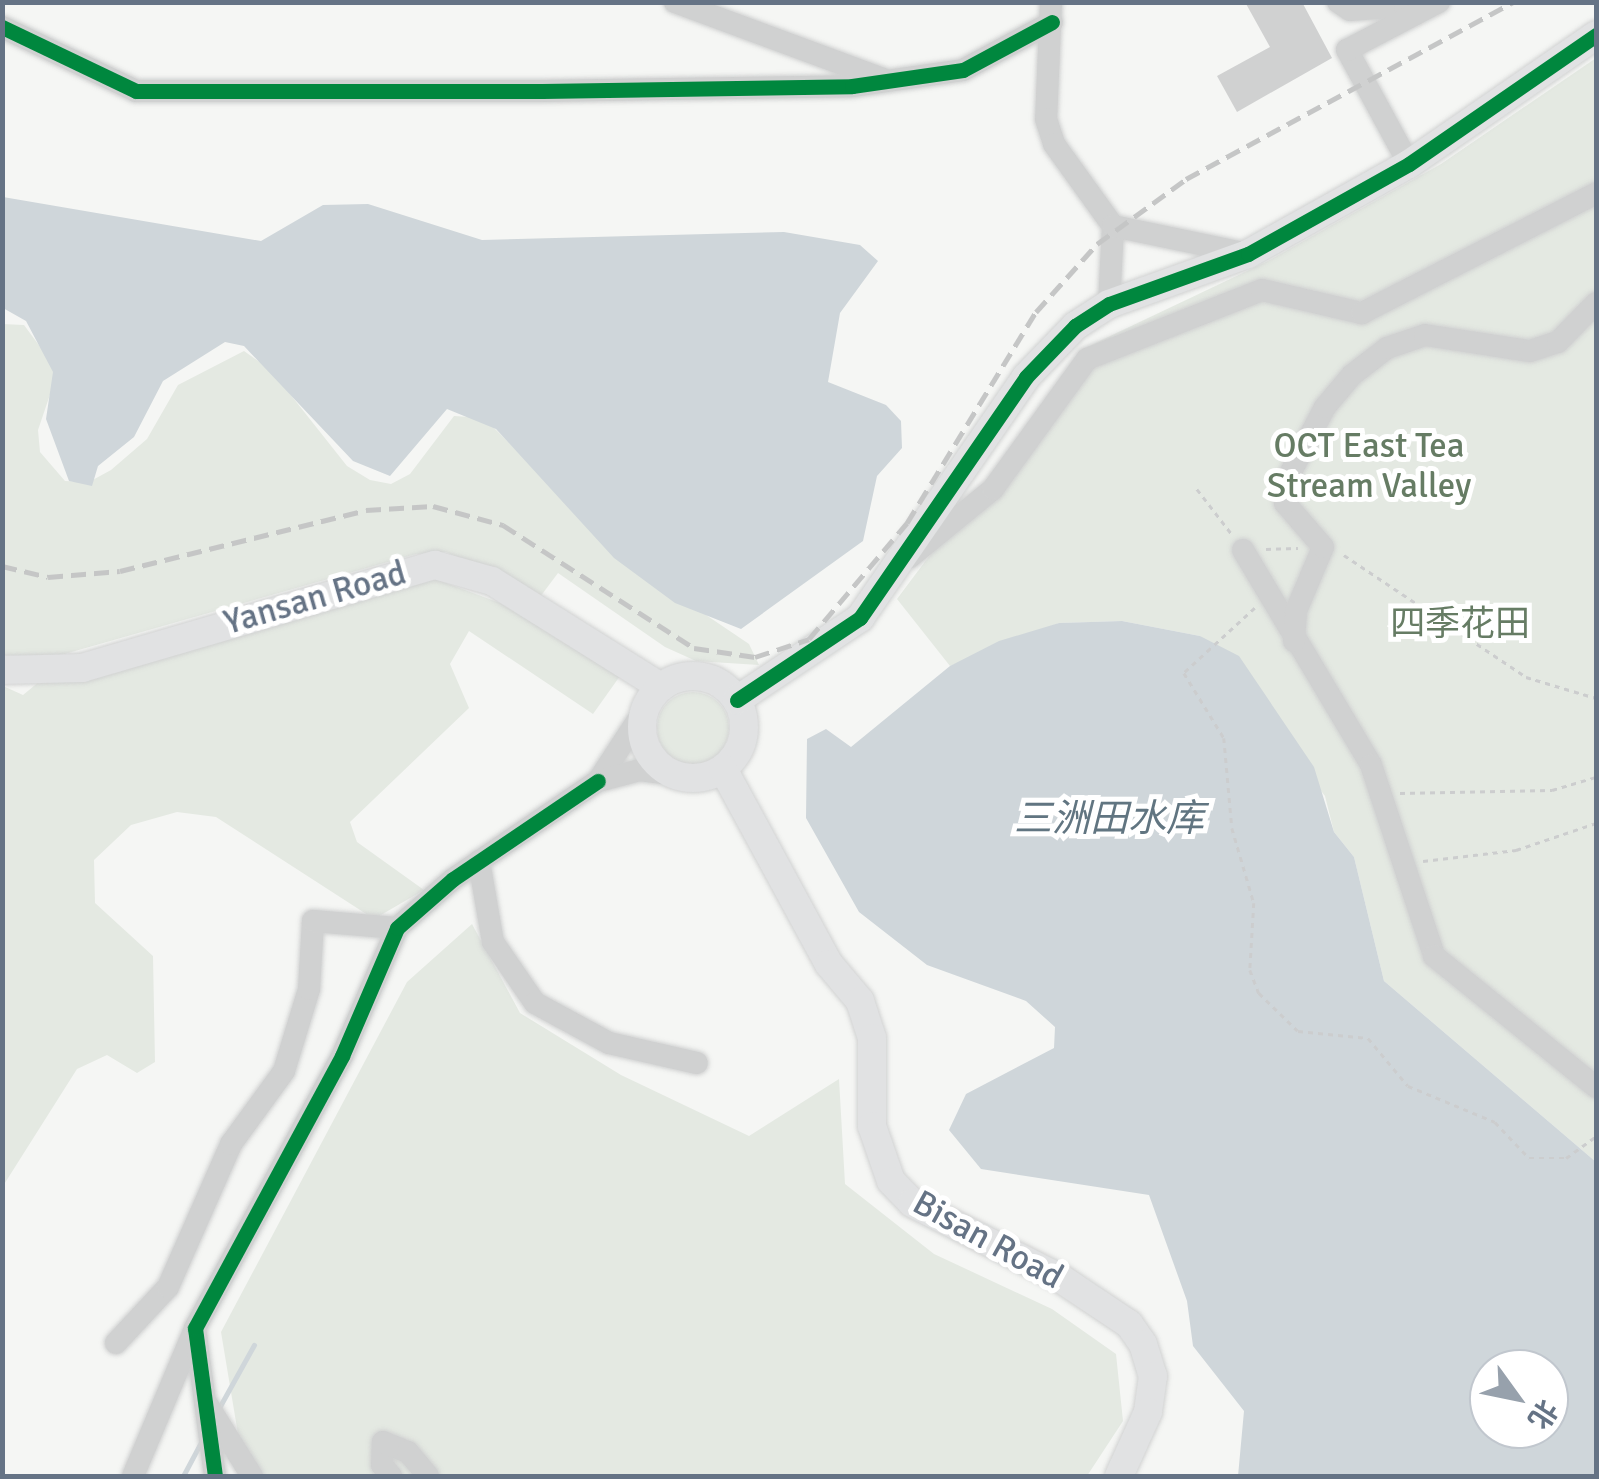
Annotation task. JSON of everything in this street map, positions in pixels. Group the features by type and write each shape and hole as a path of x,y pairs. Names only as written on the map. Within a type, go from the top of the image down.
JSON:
{"main road":[{"path":"737,700 846,632 900,565 1039,360 1110,304 1248,254 1409,164 1596,35"},
{"name":"Yansan Road","path":"2,670 82,668 435,565 492,581 653,698"},
{"path":"696,676 737,700 744,737 723,770 699,778 674,775 646,749 653,698 696,676"},
{"name":"Bisan Road","path":"723,770 829,964 860,1001 872,1038 872,1126 891,1181 912,1203 1060,1278 1129,1324 1143,1344 1153,1376 1148,1412 1119,1476"}],"street":[{"path":"675,2 887,81"},
{"path":"1338,2 1350,10 1405,6 1415,15"},
{"path":"1409,164 1347,50 1439,2"},
{"path":"2,27 136,90 542,91 887,81 963,70 1051,12"},
{"path":"1051,12 1046,120 1113,226 1110,304"},
{"path":"900,565 993,489 1087,359 1262,290 1362,313 1596,193"},
{"path":"1113,226 1248,254"},
{"path":"1294,641 1296,610 1323,547 1285,503 1283,488 1325,407 1352,376 1387,348 1425,335 1530,351 1558,342 1596,303"},
{"path":"1244,550 1380,793 1434,956 1596,1086"},
{"path":"598,781 653,698"},
{"path":"133,1476 195,1328 342,1056 398,928 479,861 598,781 640,770 674,775"},
{"path":"479,861 492,942 535,1003 609,1043 697,1063"},
{"path":"116,1343 168,1287 231,1144 284,1072 310,990 314,920 398,928"},
{"path":"195,1328 215,1476"},
{"path":"205,1401 252,1476"},
{"path":"391,1476 382,1466 382,1442 397,1444 428,1476"}],"path":[{"path":"1196,489 1244,550 1323,547 1376,571 1526,677 1596,698"},
{"path":"1237,619 1184,673 1224,738 1232,828 1254,903 1250,970 1259,993 1279,1021 1298,1031 1368,1038 1408,1086 1495,1122 1530,1158 1566,1158 1596,1136"},
{"path":"1380,793 1552,790 1596,777"},
{"path":"1404,863 1516,850 1596,824"}],"green space":[{"name":"OCT East Tea Stream Valley","path":"1596,58 1596,1162 1384,981 1354,857 1334,832 1325,796 1200,636 1122,621 1059,623 950,666 897,599 1085,348 1268,261 1441,164"},
{"path":"2,324 24,325 58,371 38,430 40,452 65,481 89,482 111,470 147,439 178,385 244,351 271,370 347,466 370,480 391,484 410,474 454,416 484,418 632,565 749,644 759,665 696,661 665,647 558,573 540,597 446,552 416,554 54,657 3,655"},
{"path":"430,577 500,603 620,676 593,714 469,631 450,664 469,708 350,822 357,842 424,890 374,919 216,817 177,812 131,825 94,860 95,903 153,956 155,1062 137,1073 107,1055 77,1069 3,1186 3,686 23,695 40,681"},
{"path":"693,692 718,703 729,728 718,753 693,764 668,753 657,728 668,703"},
{"path":"472,924 520,1013 621,1075 749,1136 839,1079 845,1184 934,1254 1052,1309 1116,1354 1123,1421 1087,1476 245,1476 221,1332 407,982"}],"water":[{"path":"3,197 261,241 323,205 368,204 482,240 784,232 860,245 878,261 840,313 828,382 886,405 901,421 902,448 877,476 863,541 741,629 675,603 614,558 496,429 447,409 390,476 353,461 244,346 225,342 163,381 134,437 98,466 92,486 69,481 46,419 53,372 26,321 3,308"},
{"name":"三洲田水库","path":"1122,621 1200,636 1239,656 1314,767 1334,832 1354,857 1384,981 1596,1162 1596,1476 1238,1476 1244,1411 1193,1346 1187,1301 1149,1195 981,1169 949,1130 966,1094 1054,1048 1055,1027 1026,1001 927,965 859,912 806,818 807,739 826,729 851,747 950,666 999,641 1059,623"}],"building":[{"path":"1245,2 1302,2 1332,58 1237,112 1217,76 1270,47"}],"waterway":[{"path":"220,1406 254,1345"},
{"path":"183,1476 202,1441"}],"railway":[{"path":"2,566 48,577 120,571 366,510 433,506 503,525 694,648 755,657 809,639 907,523 1036,312 1097,244 1186,179 1514,2"}],"cycle path":[{"path":"2,27 136,91 542,91 852,86 963,70 1052,22"},
{"path":"737,700 860,618 1026,377 1075,326 1109,304 1248,254 1409,164 1596,35"},
{"path":"215,1476 195,1328 342,1056 397,928 453,879 598,781"}],"park label":[{"name":"四季花田","path":"1460,624"}]}
